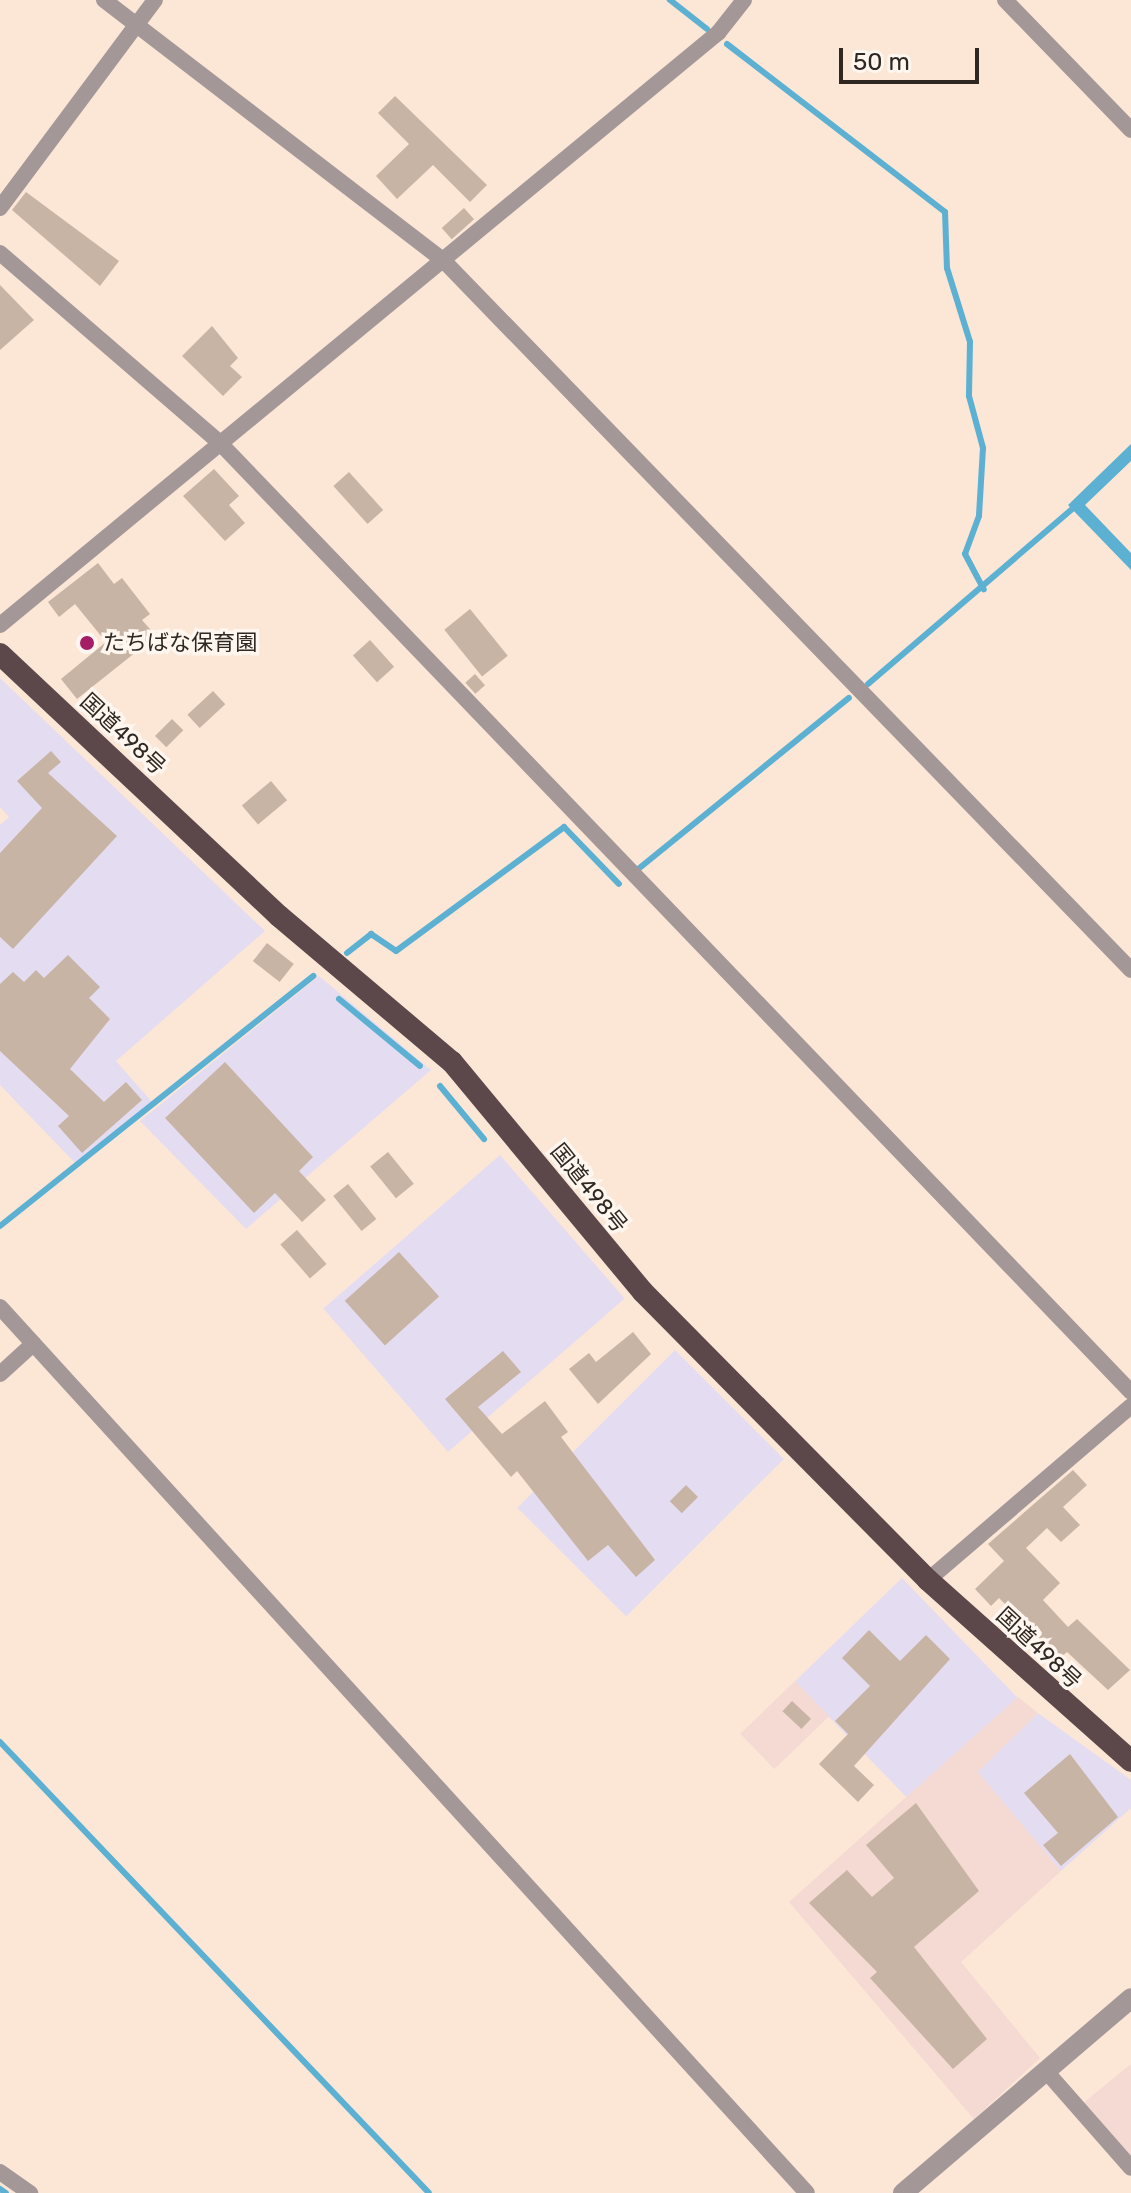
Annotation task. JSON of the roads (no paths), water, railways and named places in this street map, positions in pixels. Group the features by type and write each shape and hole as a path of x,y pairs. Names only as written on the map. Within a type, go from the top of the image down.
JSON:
{"highway":[{"name":"国道498号","path":"0,654 279,916 452,1062 643,1292 928,1580 1131,1761"}],"street":[{"path":"104,0 442,259 1131,970"},
{"path":"0,208 155,0"},
{"path":"0,625 718,33 744,0"},
{"path":"1005,0 1131,130"},
{"path":"0,253 219,442 1131,1392"},
{"path":"0,1307 807,2193"},
{"path":"0,1374 33,1344"},
{"path":"928,1580 1131,1406"},
{"path":"903,2193 1131,1998"},
{"path":"1045,2070 1131,2168"},
{"path":"0,2172 30,2193"}],"water":[{"path":"1131,444 1131,461 1085,505 1131,553 1131,570 1068,505"}],"waterway":[{"path":"670,0 707,29"},
{"path":"727,44 945,212 947,268 970,342 969,396 983,448 979,516 965,554 984,589"},
{"path":"868,684 1077,505"},
{"path":"637,870 849,698"},
{"path":"347,953 371,934 396,951 564,827 619,884"},
{"path":"0,1226 313,976"},
{"path":"339,999 420,1066"},
{"path":"440,1086 484,1139"},
{"path":"0,1742 429,2193"},
{"path":"0,2189 6,2193"}],"place":[{"name":"たちばな保育園","path":"87,643"}]}
